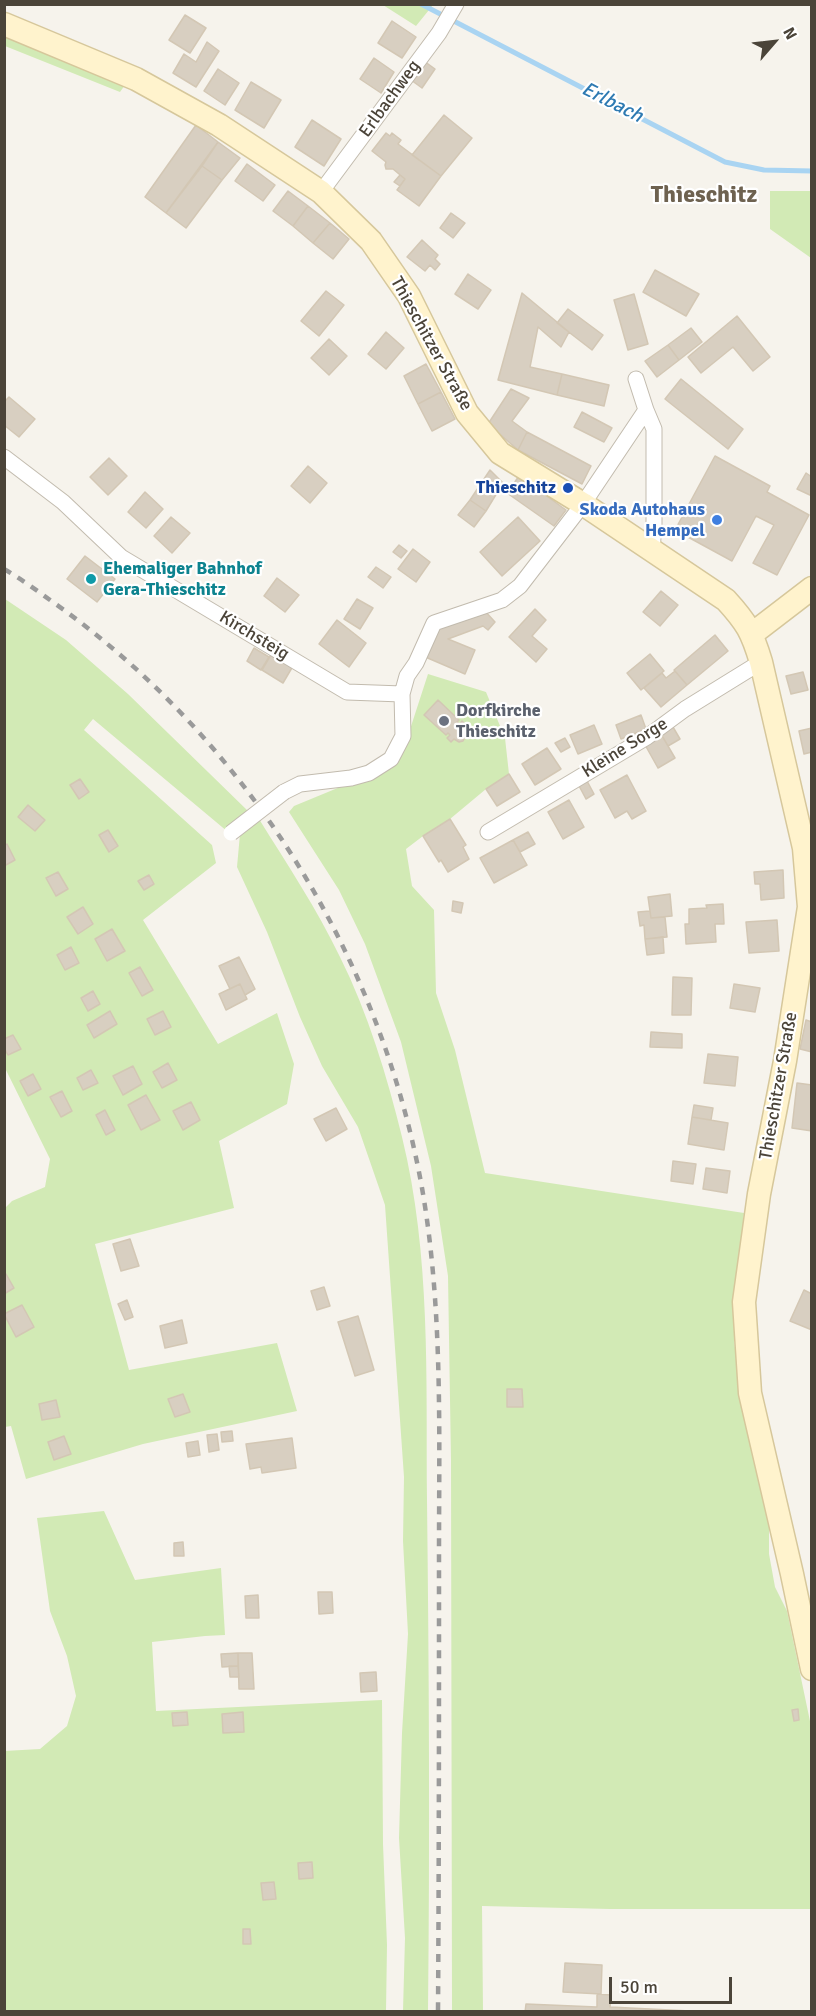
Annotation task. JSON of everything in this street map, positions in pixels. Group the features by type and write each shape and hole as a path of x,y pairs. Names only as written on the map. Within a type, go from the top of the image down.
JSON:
{"main road":[{"name":"Thieschitzer Straße","path":"4,24 136,79 219,125 321,192 371,241 409,296 467,413 500,453 584,504 726,600 752,634 761,662 804,848 809,907 785,1061 759,1194 744,1302 750,1393 812,1669"},
{"path":"752,634 812,588"}],"street":[{"name":"Erlbachweg","path":"321,192 439,33 453,9"},
{"path":"636,379 654,429 652,551"},
{"path":"231,833 284,792 300,784 351,778 369,773 391,759 403,736 402,694 407,676 416,663 434,623 502,600 520,586 584,504 646,410"},
{"name":"Kirchsteig","path":"4,457 63,502 121,557 347,692 402,694"},
{"name":"Kleine Sorge","path":"488,832 647,737 685,709 761,662"}],"green space":[{"path":"383,5 433,5 416,26"},
{"path":"4,15 137,68 120,92 5,46"},
{"path":"770,191 811,191 811,258 770,229"},
{"path":"5,599 66,640 128,694 248,811 238,818 228,832 93,719 84,730 212,845 216,863 143,920 218,1044 277,1013 294,1064 287,1104 219,1141 234,1208 95,1244 129,1370 277,1343 297,1411 143,1444 26,1479 11,1426 5,1427 5,1208 12,1201 45,1187 50,1159 5,1068"},
{"path":"428,674 486,692 505,738 509,774 406,849 412,886 434,910 436,993 455,1050 485,1173 744,1213 734,1341 741,1390 769,1514 769,1554 775,1587 787,1611 811,1726 811,1909 610,1909 482,1906 483,2011 452,2011 451,1461 448,1276 431,1166 401,1042 365,944 339,890 289,812 294,806 374,773 402,754"},
{"path":"259,819 322,922 359,1000 376,1045 396,1114 418,1226 426,1363 428,2011 403,2011 405,1938 399,1838 408,1634 403,1541 404,1477 385,1205 358,1127 322,1066 267,932 237,867 240,834"},
{"path":"104,1511 135,1580 221,1568 225,1635 152,1642 156,1711 382,1700 383,1844 387,1945 386,2011 5,2011 4,1751 40,1749 67,1726 76,1696 67,1656 50,1611 37,1518"}],"building":[{"path":"185,15 206,28 190,53 169,40"},
{"path":"392,21 416,37 402,58 378,43"},
{"path":"207,42 219,51 196,87 173,73 184,54 196,62"},
{"path":"374,58 394,72 381,93 360,79"},
{"path":"424,61 435,69 422,88 411,80"},
{"path":"218,69 239,83 225,105 204,91"},
{"path":"251,82 281,100 264,128 235,110"},
{"path":"444,115 472,138 441,176 412,155"},
{"path":"312,120 341,139 324,166 295,147"},
{"path":"196,125 218,142 166,213 145,197"},
{"path":"386,133 390,136 392,133 401,140 398,144 441,176 419,206 397,190 405,179 393,169 386,169 386,162 372,151"},
{"path":"218,142 240,158 222,180 202,166"},
{"path":"247,164 275,185 263,201 235,181"},
{"path":"202,166 222,180 186,228 166,213"},
{"path":"400,175 405,179 400,186 394,182"},
{"path":"288,191 308,206 293,226 273,211"},
{"path":"308,206 330,223 313,243 293,226"},
{"path":"451,213 465,223 453,238 440,228"},
{"path":"330,223 349,239 333,259 313,243"},
{"path":"422,240 438,255 435,259 440,264 435,270 430,265 425,271 407,257"},
{"path":"655,270 699,294 686,316 643,292"},
{"path":"468,274 491,290 478,309 455,294"},
{"path":"326,291 344,305 319,336 301,321"},
{"path":"522,293 569,332 561,347 538,327 530,367 562,374 557,395 498,380"},
{"path":"634,294 648,344 628,350 614,300"},
{"path":"568,309 603,335 592,350 557,323"},
{"path":"737,316 770,357 753,371 733,347 701,373 688,357"},
{"path":"691,328 702,342 679,360 668,345"},
{"path":"386,332 404,348 386,369 368,354"},
{"path":"329,339 347,356 329,375 311,358"},
{"path":"668,345 679,360 657,377 645,361"},
{"path":"426,364 441,392 418,404 404,376"},
{"path":"562,374 609,385 604,406 557,395"},
{"path":"681,379 743,429 728,449 665,399"},
{"path":"511,389 529,398 512,421 527,432 518,450 488,424"},
{"path":"441,392 455,419 432,431 418,404"},
{"path":"9,397 35,419 19,437 4,425 4,402"},
{"path":"582,412 612,428 604,442 574,427"},
{"path":"527,432 591,466 582,484 518,450"},
{"name":"Skoda Autohaus Hempel","path":"715,456 770,486 767,492 809,515 777,575 753,563 774,525 756,516 732,561 675,530"},
{"path":"109,458 127,476 108,495 90,477"},
{"path":"308,466 327,483 310,503 291,486"},
{"path":"490,470 503,483 486,511 470,500"},
{"path":"806,473 812,477 812,496 797,489"},
{"path":"519,476 566,510 554,526 507,493"},
{"path":"145,492 163,509 146,528 128,512"},
{"path":"470,500 486,511 474,527 458,515"},
{"path":"171,517 190,533 172,553 154,536"},
{"path":"518,517 540,541 502,576 480,552"},
{"path":"399,545 407,551 401,558 393,552"},
{"path":"413,549 430,562 416,582 398,569"},
{"name":"Ehemaliger Bahnhof Gera-Thieschitz","path":"85,556 115,579 97,602 67,579"},
{"path":"376,567 391,577 383,588 368,577"},
{"path":"277,578 299,595 285,612 264,596"},
{"path":"661,591 678,605 660,626 643,612"},
{"path":"357,599 373,608 360,629 344,619"},
{"path":"535,609 546,620 532,636 547,649 536,662 509,637"},
{"path":"484,610 495,622 488,630 483,626 448,639 475,650 465,674 423,656 438,626"},
{"path":"337,620 366,643 349,667 319,644"},
{"path":"715,635 728,651 687,685 674,670"},
{"path":"254,648 269,657 261,670 247,661"},
{"path":"272,653 293,666 283,683 262,670"},
{"path":"650,654 664,671 641,690 627,673"},
{"path":"675,671 687,685 661,707 644,688 662,673 666,678"},
{"path":"803,672 808,690 791,694 786,676"},
{"name":"Dorfkirche Thieschitz","path":"438,700 459,720 457,722 460,724 462,721 467,726 464,728 467,734 463,741 459,742 454,739 451,742 447,738 450,735 448,733 446,735 424,715"},
{"path":"641,715 646,729 621,739 616,725"},
{"path":"594,725 602,744 578,754 570,735"},
{"path":"673,727 680,739 668,746 661,734"},
{"path":"812,728 812,752 804,754 799,731"},
{"path":"661,734 675,758 658,768 644,743"},
{"path":"565,738 570,747 561,752 555,743"},
{"path":"547,748 561,769 535,785 522,764"},
{"path":"509,774 520,792 497,806 486,789"},
{"path":"627,775 646,811 632,819 627,811 615,818 600,790"},
{"path":"80,779 89,792 79,799 70,785"},
{"path":"586,779 594,794 586,799 578,784"},
{"path":"569,800 584,827 563,839 548,812"},
{"path":"28,805 45,820 35,831 18,817"},
{"path":"450,819 466,845 463,847 469,859 448,872 423,836"},
{"path":"108,830 118,846 109,852 99,835"},
{"path":"528,832 535,844 520,852 513,840"},
{"path":"513,840 527,865 494,883 480,858"},
{"path":"7,844 15,860 4,866 4,846"},
{"path":"783,870 784,898 761,900 760,884 755,884 754,872"},
{"path":"58,872 68,889 56,896 46,878"},
{"path":"149,875 154,884 144,890 138,881"},
{"path":"670,894 672,916 651,918 648,897"},
{"path":"453,901 463,903 461,913 452,911"},
{"path":"723,904 724,924 715,924 716,942 686,944 685,924 689,924 689,909"},
{"path":"83,907 93,924 78,934 67,917"},
{"path":"650,911 651,918 665,917 667,937 645,939 644,925 640,926 638,912"},
{"path":"777,920 779,951 749,953 746,922"},
{"path":"112,929 125,951 107,961 95,939"},
{"path":"663,937 664,953 647,955 645,939"},
{"path":"71,947 79,963 65,970 57,955"},
{"path":"239,957 255,989 245,995 240,984 230,989 219,966"},
{"path":"140,967 153,990 142,996 129,973"},
{"path":"673,977 692,978 691,1015 672,1015"},
{"path":"240,984 247,999 226,1010 219,994"},
{"path":"734,984 760,988 755,1012 730,1008"},
{"path":"93,991 100,1004 88,1011 81,998"},
{"path":"110,1011 117,1024 94,1038 87,1025"},
{"path":"163,1011 171,1027 155,1035 147,1019"},
{"path":"806,1020 812,1022 812,1052 800,1049"},
{"path":"651,1032 682,1034 682,1048 650,1047"},
{"path":"13,1035 21,1049 8,1055 4,1048 4,1039"},
{"path":"708,1054 738,1057 735,1086 704,1083"},
{"path":"168,1063 177,1080 162,1088 153,1072"},
{"path":"133,1066 142,1084 123,1095 113,1076"},
{"path":"91,1070 98,1083 83,1090 77,1078"},
{"path":"33,1074 41,1089 28,1096 20,1081"},
{"path":"797,1083 812,1085 812,1131 792,1128"},
{"path":"62,1091 72,1111 61,1117 50,1097"},
{"path":"146,1095 160,1120 141,1130 128,1105"},
{"path":"191,1102 200,1120 183,1130 173,1111"},
{"path":"694,1105 713,1108 711,1120 692,1117"},
{"path":"336,1108 347,1129 326,1141 314,1119"},
{"path":"105,1110 115,1130 106,1135 96,1115"},
{"path":"692,1117 728,1123 724,1150 688,1144"},
{"path":"673,1161 696,1164 693,1184 671,1181"},
{"path":"706,1168 730,1171 727,1193 703,1189"},
{"path":"130,1239 139,1266 121,1271 113,1244"},
{"path":"6,1274 14,1288 4,1294 4,1275"},
{"path":"324,1287 330,1306 317,1310 311,1291"},
{"path":"804,1290 812,1294 812,1330 790,1321"},
{"path":"127,1300 133,1317 125,1320 118,1304"},
{"path":"22,1305 34,1327 16,1337 4,1314"},
{"path":"358,1316 374,1370 355,1376 338,1322"},
{"path":"182,1320 187,1343 165,1348 160,1326"},
{"path":"507,1389 522,1389 523,1407 507,1407"},
{"path":"183,1394 190,1412 175,1417 168,1399"},
{"path":"56,1400 60,1417 42,1420 39,1404"},
{"path":"232,1431 233,1441 222,1442 221,1432"},
{"path":"217,1434 219,1450 209,1452 207,1435"},
{"path":"64,1436 71,1454 54,1460 48,1442"},
{"path":"292,1438 296,1468 262,1473 261,1467 250,1469 246,1444"},
{"path":"198,1441 200,1455 188,1457 186,1443"},
{"path":"183,1542 184,1556 174,1556 174,1543"},
{"path":"318,1592 332,1592 333,1613 319,1614"},
{"path":"258,1595 259,1618 246,1618 245,1596"},
{"path":"238,1653 238,1666 222,1667 221,1654"},
{"path":"238,1653 252,1653 254,1689 239,1689"},
{"path":"229,1666 238,1666 239,1677 230,1677"},
{"path":"376,1672 377,1691 361,1692 360,1673"},
{"path":"798,1709 799,1720 794,1721 792,1710"},
{"path":"187,1712 188,1725 173,1726 172,1713"},
{"path":"243,1712 244,1732 223,1733 222,1714"},
{"path":"312,1862 313,1878 299,1879 298,1863"},
{"path":"274,1882 276,1899 263,1900 261,1883"},
{"path":"243,1929 250,1929 251,1944 243,1944"},
{"path":"565,1963 602,1965 601,1994 563,1992"},
{"path":"597,1994 611,1995 610,2007 710,2012 525,2012 526,2004 597,2007"}],"waterway":[{"name":"Erlbach","path":"421,4 725,162 764,170 812,171"}],"railway":[{"path":"4,569 64,610 131,665 193,726 249,793 298,864 340,941 375,1020 403,1103 422,1188 429,1233 437,1325 438,2012"}],"place":[{"name":"Thieschitz","path":"568,488"},
{"name":"Skoda Autohaus Hempel","path":"717,520"},
{"name":"Ehemaliger Bahnhof Gera-Thieschitz","path":"91,579"},
{"name":"Dorfkirche Thieschitz","path":"444,721"}],"district":[{"name":"Thieschitz","path":"704,196"}]}
